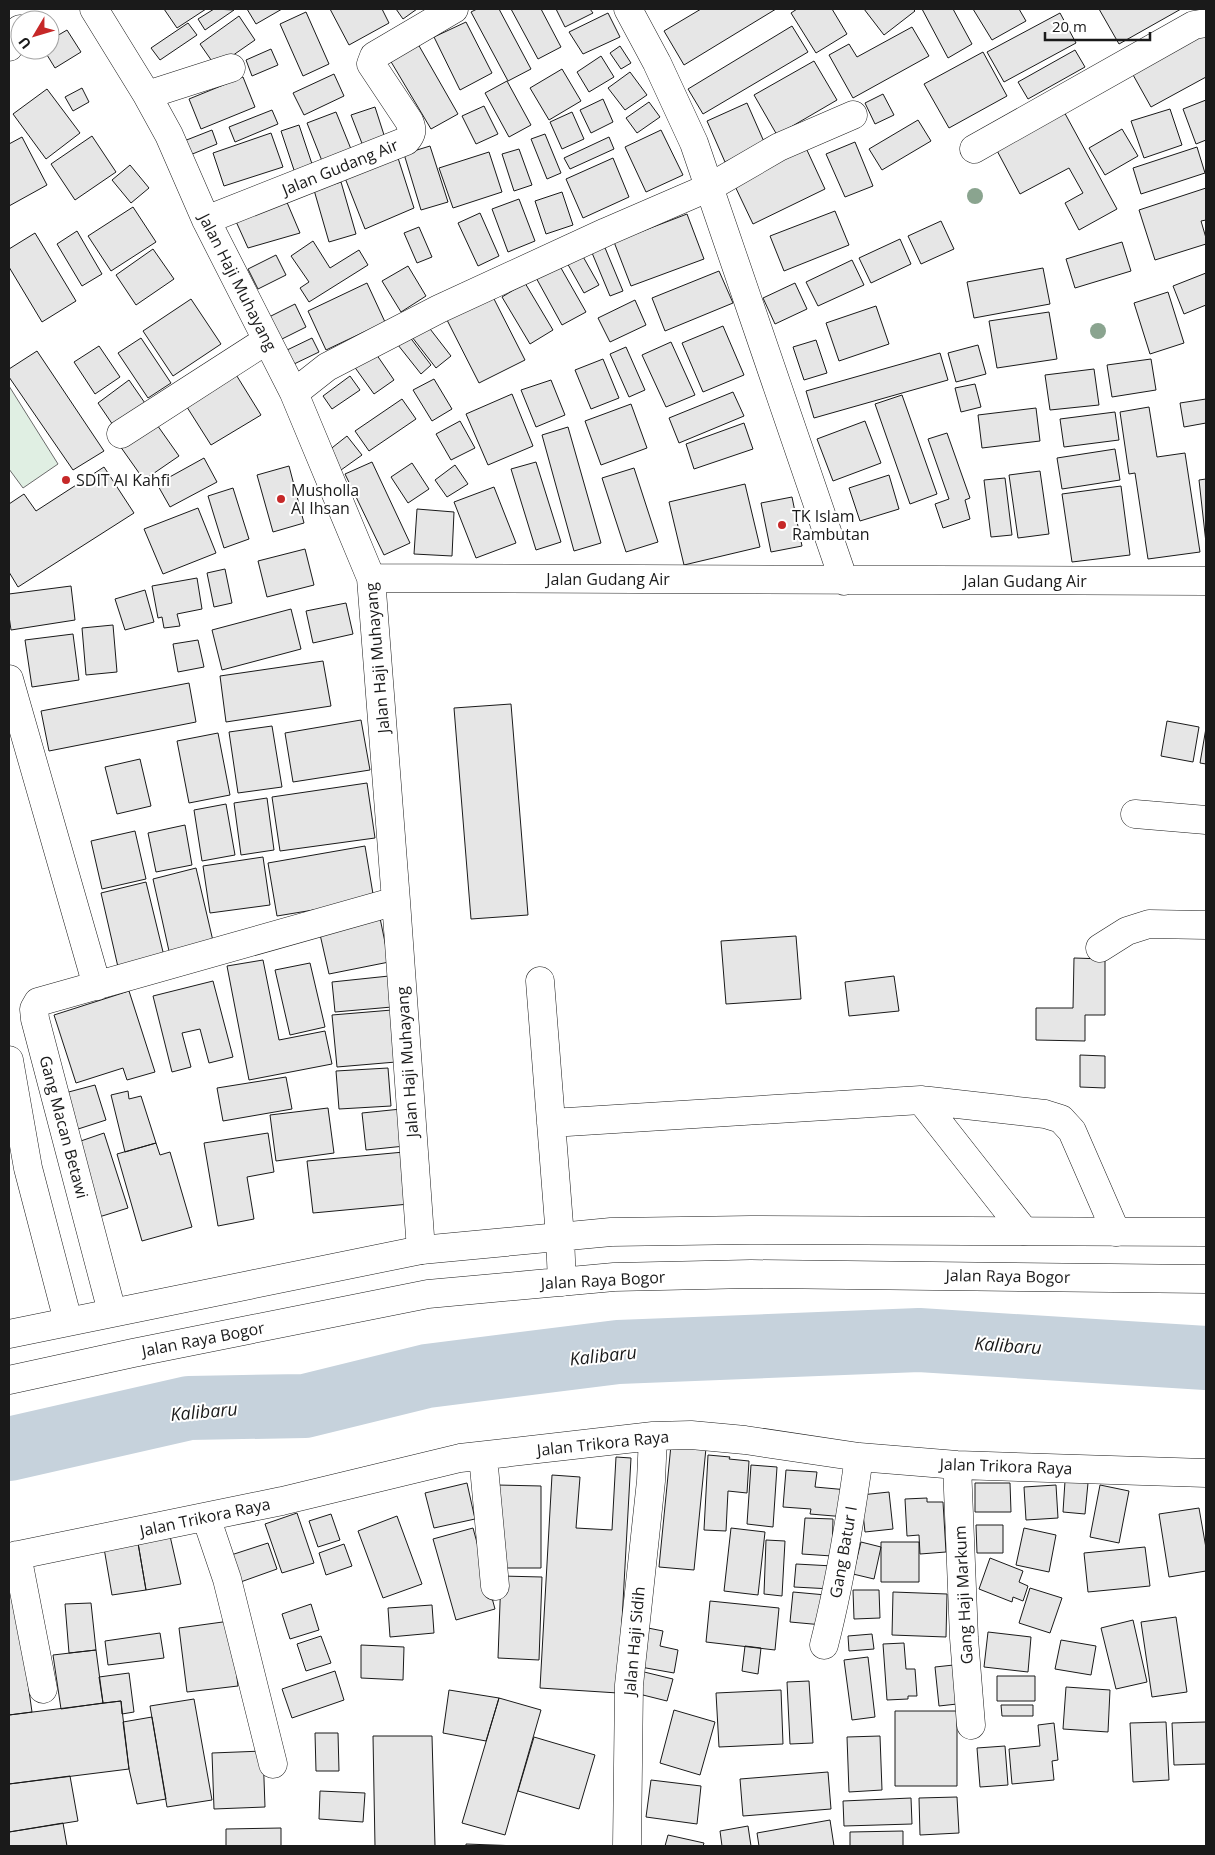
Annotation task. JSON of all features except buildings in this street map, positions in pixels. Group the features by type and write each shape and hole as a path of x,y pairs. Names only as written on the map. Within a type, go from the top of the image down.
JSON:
{"main road":[{"name":"Jalan Haji Muhayang","path":"94,9 147,95 168,135 206,220 294,393 371,578 421,1250"},
{"name":"Jalan Gudang Air","path":"206,220 406,141 410,136 412,128 409,121 371,64 374,56 454,9"},
{"path":"628,9 657,63 694,143 844,581"},
{"path":"974,149 1194,25 1206,23"},
{"path":"147,95 231,68"},
{"path":"294,393 327,367 439,309 606,232 710,187 779,147 853,115"},
{"path":"121,434 267,340"},
{"name":"Jalan Gudang Air","path":"371,578 1206,581"},
{"path":"10,694 97,986"},
{"path":"1135,814 1206,820"},
{"name":"Gang Macan Betawi","path":"112,1312 34,1009 38,1002 396,902"},
{"path":"1100,948 1127,931 1150,924 1206,925"},
{"path":"540,981 562,1282"},
{"path":"9,1060 28,1168 52,1267 68,1321"},
{"path":"551,1123 921,1100 1045,1114 1061,1119 1072,1131 1116,1232"},
{"path":"921,1100 1024,1232"},
{"path":"9,1334 421,1250 611,1232 750,1230 1206,1232"},
{"name":"Jalan Raya Bogor","path":"9,1380 142,1351 428,1294 614,1277 751,1274 1206,1279"},
{"name":"Jalan Trikora Raya","path":"13,1556 282,1501 460,1458 653,1436 691,1435 858,1457 957,1465 1206,1473"},
{"name":"Jalan Haji Sidih","path":"627,1846 628,1685 651,1481 653,1436"},
{"path":"483,1456 495,1586"},
{"name":"Gang Batur I","path":"824,1646 845,1550 858,1457"},
{"name":"Gang Haji Markum","path":"957,1465 964,1638 971,1725"},
{"path":"206,1517 227,1579 273,1764"},
{"path":"13,1556 43,1689"}],"green space":[{"path":"9,386 58,464 23,488 9,469"}],"waterway":[{"name":"Kalibaru","path":"9,1449 189,1408 305,1406 427,1376 618,1352 919,1340 1206,1358"}],"place":[{"name":"SDIT Al Kahfi","path":"66,480"},
{"name":"Musholla Al Ihsan","path":"281,499"},
{"name":"TK Islam Rambutan","path":"782,525"}]}
